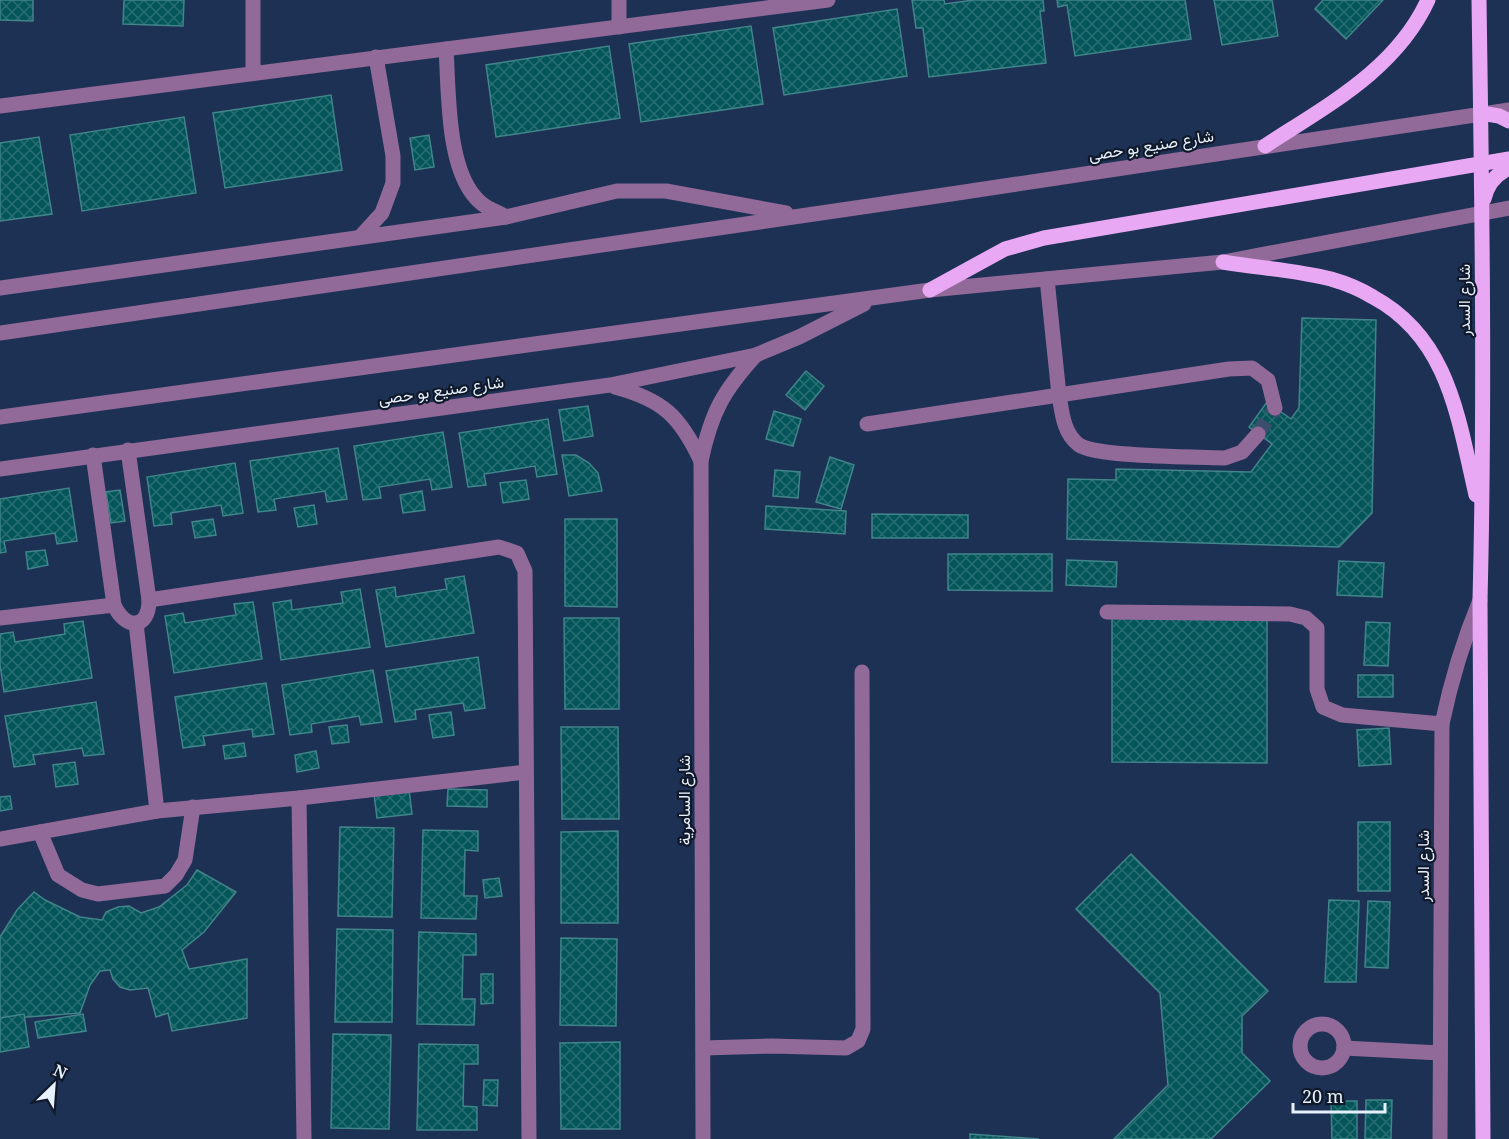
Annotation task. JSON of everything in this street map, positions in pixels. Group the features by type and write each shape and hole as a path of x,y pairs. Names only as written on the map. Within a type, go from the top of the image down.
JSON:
{"main road":[{"path":"1265,146 1347,92 1385,61 1407,35 1428,0"},
{"name":"شارع السدر","path":"1479,0 1482,1139"},
{"path":"1481,113 1499,116 1509,122"},
{"path":"930,290 1005,249 1044,238 1509,159"},
{"path":"1481,212 1489,186 1496,177 1509,168"},
{"path":"1223,262 1330,279 1347,284 1384,303 1415,330 1439,363 1449,386 1482,521"}],"street":[{"path":"252,73 253,0"},
{"path":"619,0 619,27"},
{"path":"0,106 828,0"},
{"path":"446,49 453,145 462,178 481,203 506,217"},
{"path":"360,237 382,213 393,183 393,156 376,57"},
{"name":"شارع صنيع بو حصى","path":"0,333 1509,110"},
{"name":"شارع صنيع بو حصى","path":"0,288 506,217 598,194 637,190 666,191 797,215"},
{"name":"شارع صنيع بو حصى","path":"0,417 930,290 1223,262 1509,208"},
{"path":"1047,279 1059,395 1066,430 1080,445 1104,452 1225,458 1242,452 1258,434"},
{"name":"شارع صنيع بو حصى","path":"0,469 610,386 756,355 799,337 874,299"},
{"name":"شارع السامرية","path":"704,1139 701,461 707,432 718,405 733,380 756,355"},
{"path":"867,424 1229,369 1252,368 1268,380 1275,408"},
{"name":"شارع السامرية","path":"610,386 640,394 667,410 688,433 701,461"},
{"path":"93,455 114,605 118,614 126,621 136,623 145,618 149,611 149,600 128,450"},
{"path":"149,600 499,547 517,554 525,571 529,1139"},
{"name":"شارع السدر","path":"1440,1139 1442,724 1450,681 1480,600"},
{"path":"0,618 114,605"},
{"path":"1107,612 1290,614 1306,618 1317,628 1317,689 1323,706 1342,715 1442,724"},
{"path":"136,623 157,811"},
{"path":"703,1048 772,1046 846,1048 858,1041 863,1029 862,672"},
{"path":"0,839 157,811 299,798 526,772"},
{"path":"299,798 304,1139"},
{"path":"40,832 58,875 82,890 98,894 165,886 176,875 185,860 193,807"},
{"path":"1344,1048 1440,1053"}],"building":[{"path":"0,0 33,0 33,21 0,20"},
{"path":"124,0 184,0 183,26 123,24"},
{"path":"912,0 944,0 945,4 973,0 1043,0 1044,11 1040,11 1046,63 929,77 923,28 916,28"},
{"path":"1057,0 1185,0 1191,39 1075,56 1067,5 1058,7"},
{"path":"1214,0 1272,0 1278,36 1222,45"},
{"path":"1323,0 1383,0 1346,39 1315,9"},
{"path":"897,9 907,76 784,95 773,28"},
{"path":"751,26 763,104 641,122 629,44"},
{"path":"609,46 620,118 496,137 486,65"},
{"path":"331,95 342,170 225,188 213,113"},
{"path":"184,117 196,193 82,211 70,135"},
{"path":"429,135 434,167 415,170 410,138"},
{"path":"39,137 52,214 0,221 0,143"},
{"path":"1302,318 1376,320 1372,513 1339,547 1067,539 1068,479 1116,480 1116,469 1251,472 1272,444 1249,427 1267,402 1291,419 1299,408"},
{"path":"806,371 824,386 805,410 786,395"},
{"path":"588,406 593,436 564,441 559,410"},
{"path":"774,411 801,419 793,446 766,439"},
{"path":"548,419 557,474 537,477 535,466 484,474 486,485 468,487 459,433"},
{"path":"443,432 452,487 432,490 430,479 379,487 381,498 363,500 354,446"},
{"path":"338,448 347,499 327,502 325,491 274,499 276,510 258,512 250,461"},
{"path":"562,455 576,455 589,463 598,473 602,491 569,496"},
{"path":"830,457 854,465 841,509 816,502"},
{"path":"235,463 243,513 223,516 221,505 171,513 172,524 154,526 147,477"},
{"path":"775,470 800,472 798,498 773,496"},
{"path":"526,480 529,499 503,503 500,483"},
{"path":"69,488 77,541 57,544 55,533 4,541 6,552 0,553 0,499"},
{"path":"120,490 125,521 111,523 106,492"},
{"path":"422,491 425,510 403,513 400,495"},
{"path":"314,505 317,524 298,527 294,508"},
{"path":"766,506 846,511 845,534 765,529"},
{"path":"872,514 968,515 968,538 872,538"},
{"path":"213,519 216,535 195,538 192,522"},
{"path":"565,519 617,519 617,607 565,606"},
{"path":"45,550 48,565 28,569 26,552"},
{"path":"948,554 1052,554 1052,591 948,590"},
{"path":"1067,560 1117,562 1116,587 1066,585"},
{"path":"1339,561 1384,563 1382,597 1337,595"},
{"path":"464,576 474,633 386,647 376,590 395,587 396,597 447,589 445,579"},
{"path":"360,589 370,647 281,660 273,603 291,600 292,610 343,603 341,592"},
{"path":"253,602 262,659 174,673 165,616 183,613 185,623 236,615 234,604"},
{"path":"1112,616 1267,617 1267,763 1112,762"},
{"path":"564,618 619,618 619,709 565,709"},
{"path":"83,621 92,678 4,692 0,665 0,634 13,632 15,642 65,634 64,624"},
{"path":"1366,622 1390,623 1388,666 1364,665"},
{"path":"478,657 485,708 465,711 463,703 415,710 416,719 395,722 386,671"},
{"path":"373,670 382,722 361,725 359,716 311,724 312,732 290,735 282,685"},
{"path":"1358,675 1393,675 1393,697 1358,697"},
{"path":"266,683 274,734 253,737 252,729 203,736 205,745 183,748 175,697"},
{"path":"96,702 104,754 84,756 82,748 33,755 35,764 14,767 5,716"},
{"path":"451,712 454,735 433,738 429,715"},
{"path":"347,725 349,742 332,744 329,727"},
{"path":"561,727 618,727 619,819 562,819"},
{"path":"1389,728 1391,764 1359,766 1357,730"},
{"path":"244,743 246,756 225,759 223,746"},
{"path":"316,751 319,768 297,772 295,755"},
{"path":"75,762 78,784 56,787 53,765"},
{"path":"409,789 412,814 377,818 374,794"},
{"path":"448,789 487,790 487,807 447,806"},
{"path":"10,796 12,809 0,811 0,797"},
{"path":"1358,822 1390,822 1390,891 1358,891"},
{"path":"340,827 394,828 392,917 338,916"},
{"path":"423,830 478,831 478,851 465,850 464,896 477,896 476,919 421,918"},
{"path":"618,831 618,923 561,923 561,832"},
{"path":"1131,854 1268,991 1242,1016 1242,1053 1270,1081 1211,1139 1114,1139 1168,1085 1160,993 1076,909"},
{"path":"197,870 236,892 204,932 182,950 189,969 247,959 247,1018 172,1031 168,1013 156,1017 148,988 130,990 120,987 113,979 110,970 100,971 90,985 80,1013 0,1019 0,937 17,910 34,892 80,917 102,920 106,912 118,907 129,906 141,913 159,907 187,885"},
{"path":"499,878 502,896 485,898 483,880"},
{"path":"1329,900 1359,901 1356,982 1325,982"},
{"path":"1368,901 1390,902 1388,968 1365,967"},
{"path":"337,929 393,930 392,1022 335,1022"},
{"path":"419,932 476,934 476,955 463,955 462,999 475,999 474,1025 417,1024"},
{"path":"561,938 617,939 616,1026 560,1025"},
{"path":"481,974 493,974 493,1003 481,1004"},
{"path":"24,1014 29,1047 0,1052 0,1018"},
{"path":"83,1014 86,1031 38,1038 35,1022"},
{"path":"333,1034 391,1035 389,1129 331,1128"},
{"path":"620,1042 620,1129 561,1129 560,1043"},
{"path":"419,1044 478,1045 478,1064 464,1064 463,1106 477,1107 477,1130 417,1130"},
{"path":"484,1080 498,1080 497,1106 483,1105"},
{"path":"1366,1100 1392,1100 1391,1139 1365,1139"},
{"path":"1331,1101 1357,1101 1357,1139 1332,1139"},
{"path":"970,1134 1039,1139 970,1139"}],"tunnel":[{"path":"1258,434 1275,408"}]}
